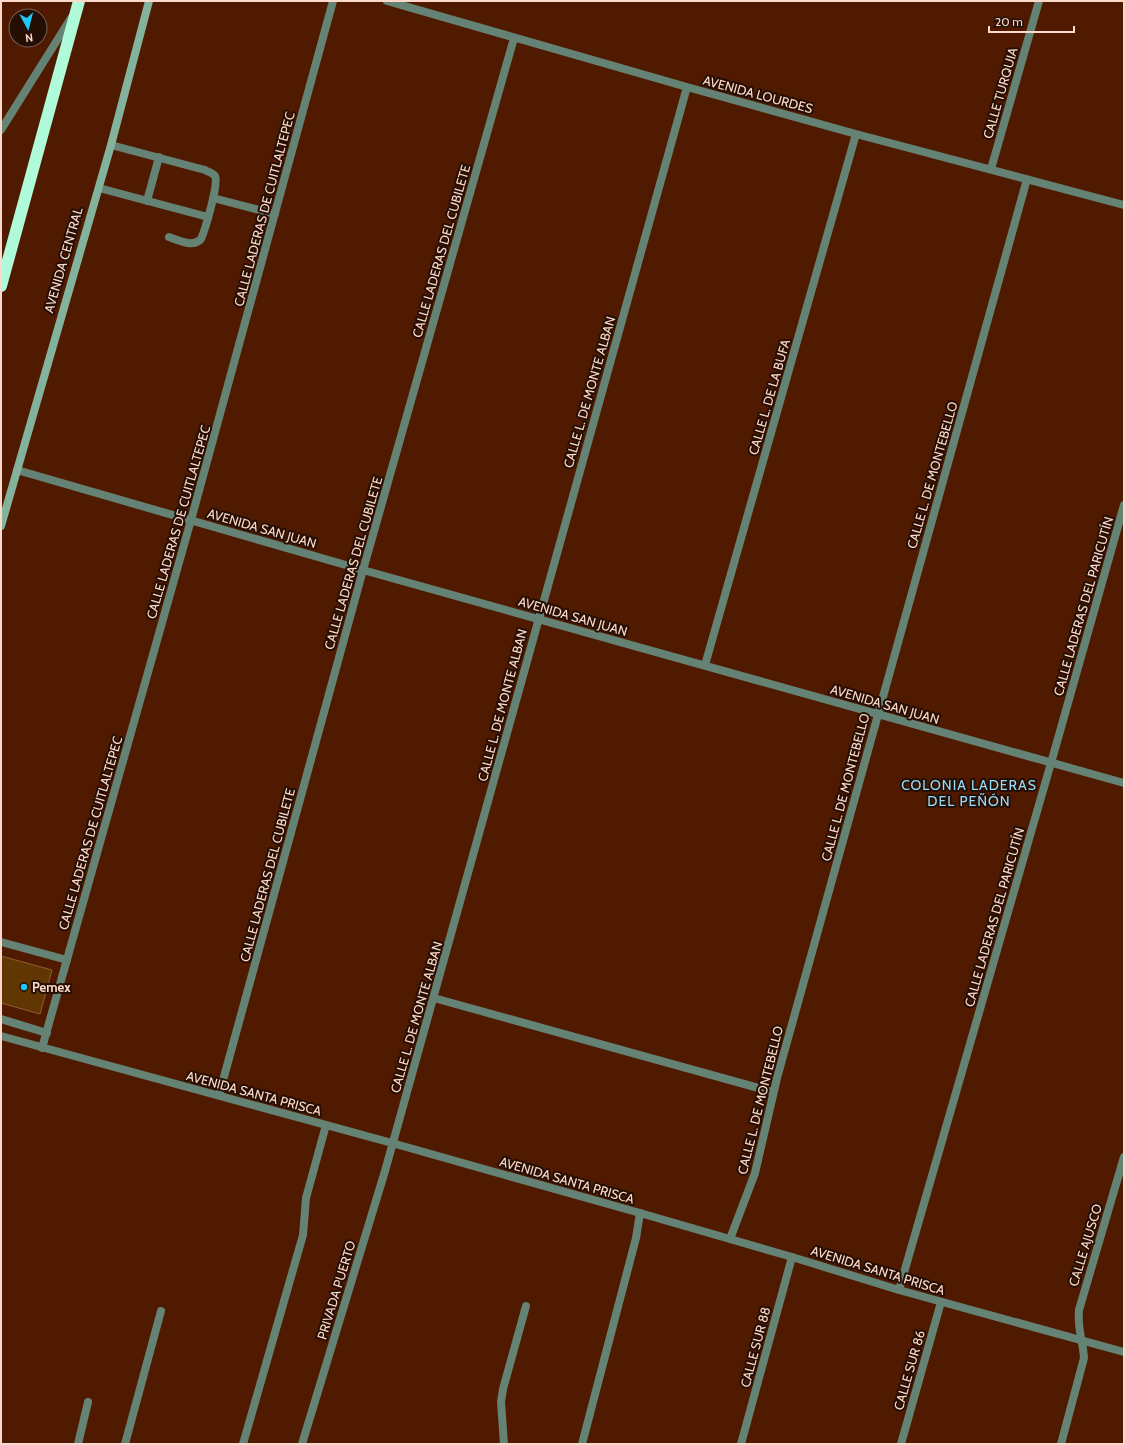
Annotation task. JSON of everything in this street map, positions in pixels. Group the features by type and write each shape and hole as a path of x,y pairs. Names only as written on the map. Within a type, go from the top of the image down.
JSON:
{"highway":[{"path":"1,286 79,4"}],"main road":[{"name":"AVENIDA CENTRAL","path":"1,526 99,188 149,1"}],"street":[{"name":"CALLE LADERAS DE CUITLALTEPEC","path":"42,1048 191,520 333,1"},
{"name":"AVENIDA LOURDES","path":"387,1 856,134 1124,205"},
{"name":"CALLE TURQUIA","path":"991,169 1039,1"},
{"path":"1,130 79,4"},
{"name":"CALLE LADERAS DEL CUBILETE","path":"219,1096 363,570 514,38"},
{"name":"CALLE L. DE MONTE ALBAN","path":"392,1143 434,998 538,619 687,87"},
{"name":"CALLE L. DE LA BUFA","path":"705,666 856,134"},
{"path":"111,145 159,157 212,173 216,181 213,198 202,235 198,242 191,244 169,237"},
{"path":"147,201 159,157"},
{"name":"CALLE L. DE MONTEBELLO","path":"730,1239 755,1173 773,1092 1027,179"},
{"path":"99,188 208,217"},
{"path":"213,198 275,214"},
{"name":"AVENIDA SAN JUAN","path":"17,470 363,570 1124,783"},
{"name":"CALLE LADERAS DEL PARICUTÍN","path":"899,1290 1052,763 1124,505"},
{"path":"1,942 67,960"},
{"path":"434,998 773,1092"},
{"path":"1,1019 46,1033"},
{"name":"AVENIDA SANTA PRISCA","path":"1,1036 392,1143 730,1239 941,1302 1124,1352"},
{"path":"243,1444 303,1235 306,1198 326,1125"},
{"name":"PRIVADA PUERTO","path":"302,1444 385,1171 392,1143"},
{"name":"CALLE AJUSCO","path":"1061,1444 1084,1358 1079,1329 1078,1310 1124,1157"},
{"path":"582,1444 636,1238 640,1213"},
{"name":"CALLE SUR 88","path":"741,1444 792,1257"},
{"name":"CALLE SUR 86","path":"901,1444 941,1302"},
{"path":"504,1444 501,1402 503,1389 526,1306"},
{"path":"125,1444 161,1311"},
{"path":"78,1444 88,1402"}],"building":[{"name":"Pemex","path":"1,956 52,970 40,1014 1,1003"}],"place":[{"name":"Pemex","path":"24,987"}],"district":[{"name":"COLONIA LADERAS DEL PEÑÓN","path":"969,794"}]}
